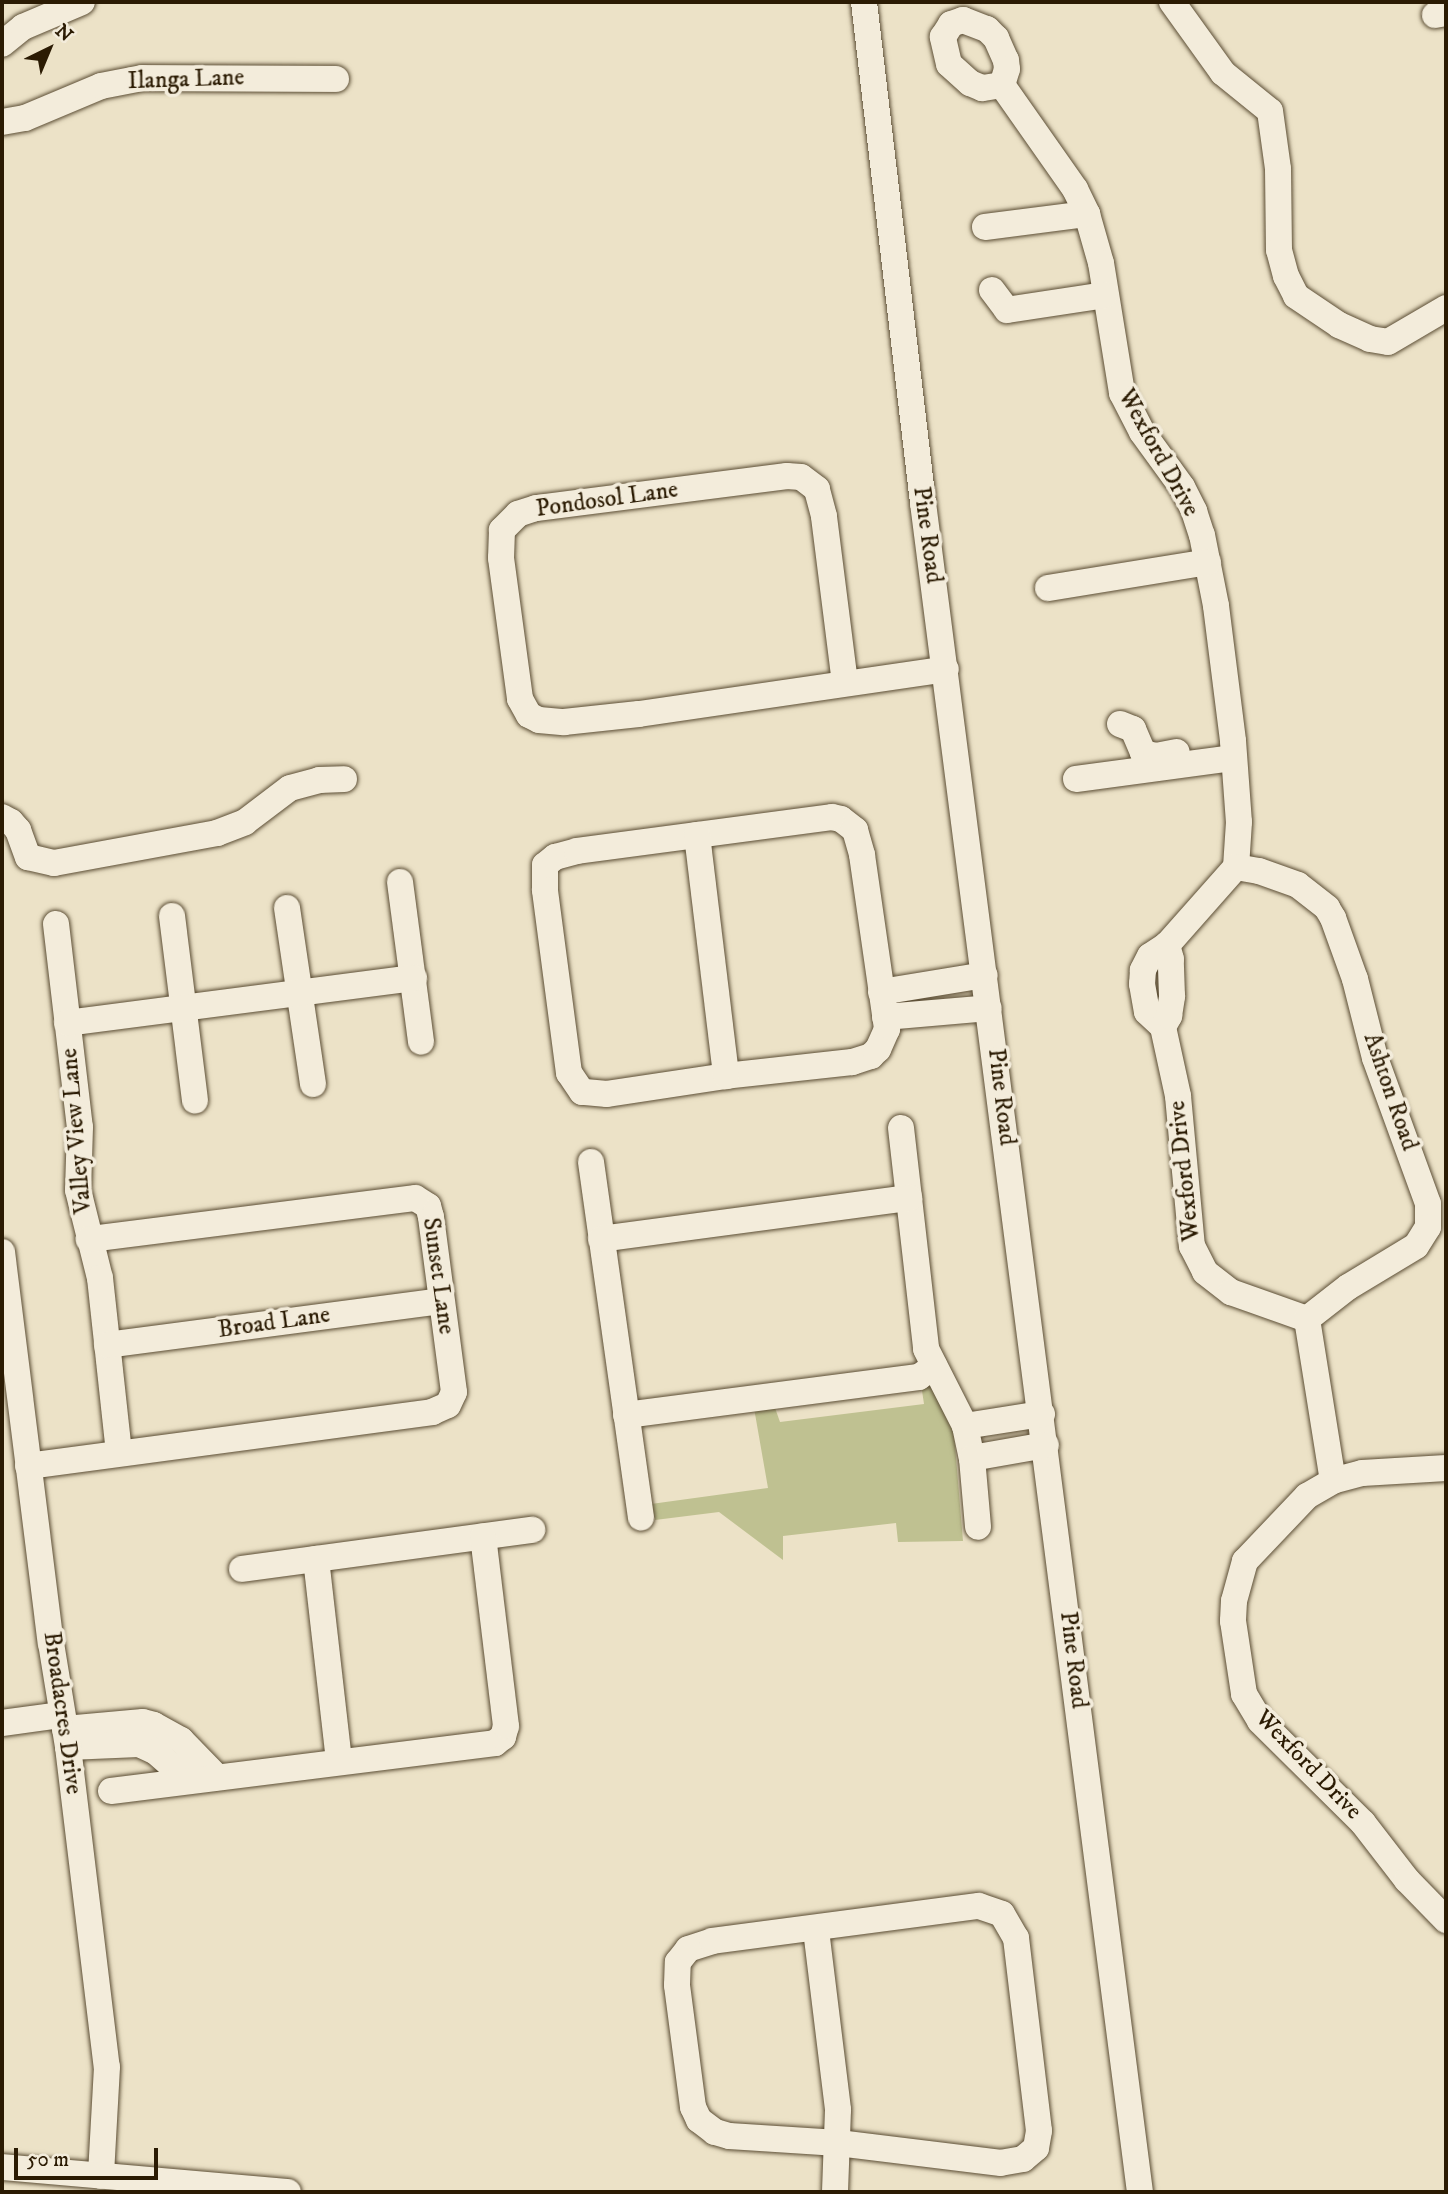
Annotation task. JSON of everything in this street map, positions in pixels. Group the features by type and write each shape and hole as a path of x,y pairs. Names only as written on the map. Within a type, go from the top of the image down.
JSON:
{"street":[{"path":"2,44 23,27 82,2"},
{"name":"Pine Road","path":"864,2 922,503 946,669 1140,2192"},
{"path":"1171,2 1223,73 1270,111 1278,169 1279,250 1286,276 1296,296 1339,325 1370,339 1388,342 1446,308"},
{"name":"Ilanga Lane","path":"2,122 25,118 101,86 142,78 336,79"},
{"name":"Wexford Drive","path":"1002,85 1075,189 1087,214 1101,263 1118,379 1128,409 1182,487 1202,535 1208,562 1229,692 1239,822 1236,867 1167,945 1150,956 1143,970 1147,1012 1163,1027 1178,1096 1185,1154 1188,1227 1197,1259 1210,1277 1231,1292 1307,1319"},
{"path":"985,227 1087,214"},
{"path":"992,290 999,303 1007,310 1105,295"},
{"name":"Pondosol Lane","path":"845,683 823,507 814,485 801,477 787,475 536,508 518,514 502,530 501,558 520,699 529,715 539,720 552,723 622,716 946,669"},
{"path":"1048,588 1208,562"},
{"path":"1120,724 1133,729 1143,753 1148,755 1234,750"},
{"path":"1076,779 1234,750"},
{"path":"2,817 18,830 28,857 40,862 54,863 217,833 245,822 290,788 319,780 344,779"},
{"path":"832,817 849,824 859,839 862,855 887,1029 884,1041 872,1056 862,1060 726,1076 607,1094 587,1094 577,1087 569,1073 545,890 545,865 566,853 697,835 832,817"},
{"path":"697,835 726,1076"},
{"name":"Ashton Road","path":"1236,867 1259,871 1298,885 1327,908 1333,918 1355,979 1375,1058 1428,1205 1428,1227 1416,1246 1348,1287 1307,1319"},
{"path":"400,882 421,1042"},
{"path":"287,908 313,1084"},
{"path":"172,916 195,1101"},
{"name":"Valley View Lane","path":"55,925 80,1127 76,1175 89,1239"},
{"path":"883,1004 985,975"},
{"name":"Valley View Lane","path":"66,1023 414,978"},
{"path":"883,1004 989,1008"},
{"path":"901,1128 926,1349 965,1426 972,1458 978,1527"},
{"path":"591,1162 641,1517"},
{"name":"Sunset Lane","path":"28,1466 443,1409 451,1400 453,1384 431,1217 428,1206 415,1198 89,1239"},
{"path":"601,1239 909,1198"},
{"path":"89,1239 100,1278 119,1453"},
{"name":"Broadacres Drive","path":"2,1252 107,2067 101,2176"},
{"name":"Broad Lane","path":"107,1346 441,1301"},
{"path":"1307,1319 1333,1481"},
{"path":"626,1415 919,1377 934,1366"},
{"path":"965,1426 1042,1414"},
{"path":"972,1458 1046,1446"},
{"name":"Wexford Drive","path":"1446,1468 1362,1473 1333,1481 1299,1502 1245,1561 1234,1601 1242,1686 1260,1721 1363,1823 1407,1880 1446,1920"},
{"path":"242,1569 532,1530"},
{"path":"111,1791 495,1744 503,1737 506,1726 483,1536"},
{"path":"316,1559 339,1761"},
{"path":"65,1730 143,1722 154,1725 180,1740 217,1777"},
{"path":"2,1723 65,1730 139,1744 156,1752 189,1781"},
{"path":"979,1906 1002,1914 1016,1938 1040,2131 1038,2142 1031,2153 1015,2162 1001,2163 837,2150 729,2136 705,2126 693,2108 677,1985 678,1962 683,1953 696,1945 816,1930 979,1906"},
{"path":"816,1930 838,2110 835,2192"},
{"path":"821,2192 837,2150"},
{"path":"2,2167 288,2192"}],"green space":[{"path":"931,1383 953,1422 963,1541 898,1542 896,1523 783,1536 783,1560 719,1512 655,1520 651,1504 768,1488 754,1408 774,1405 780,1422 924,1404 921,1384"}]}
